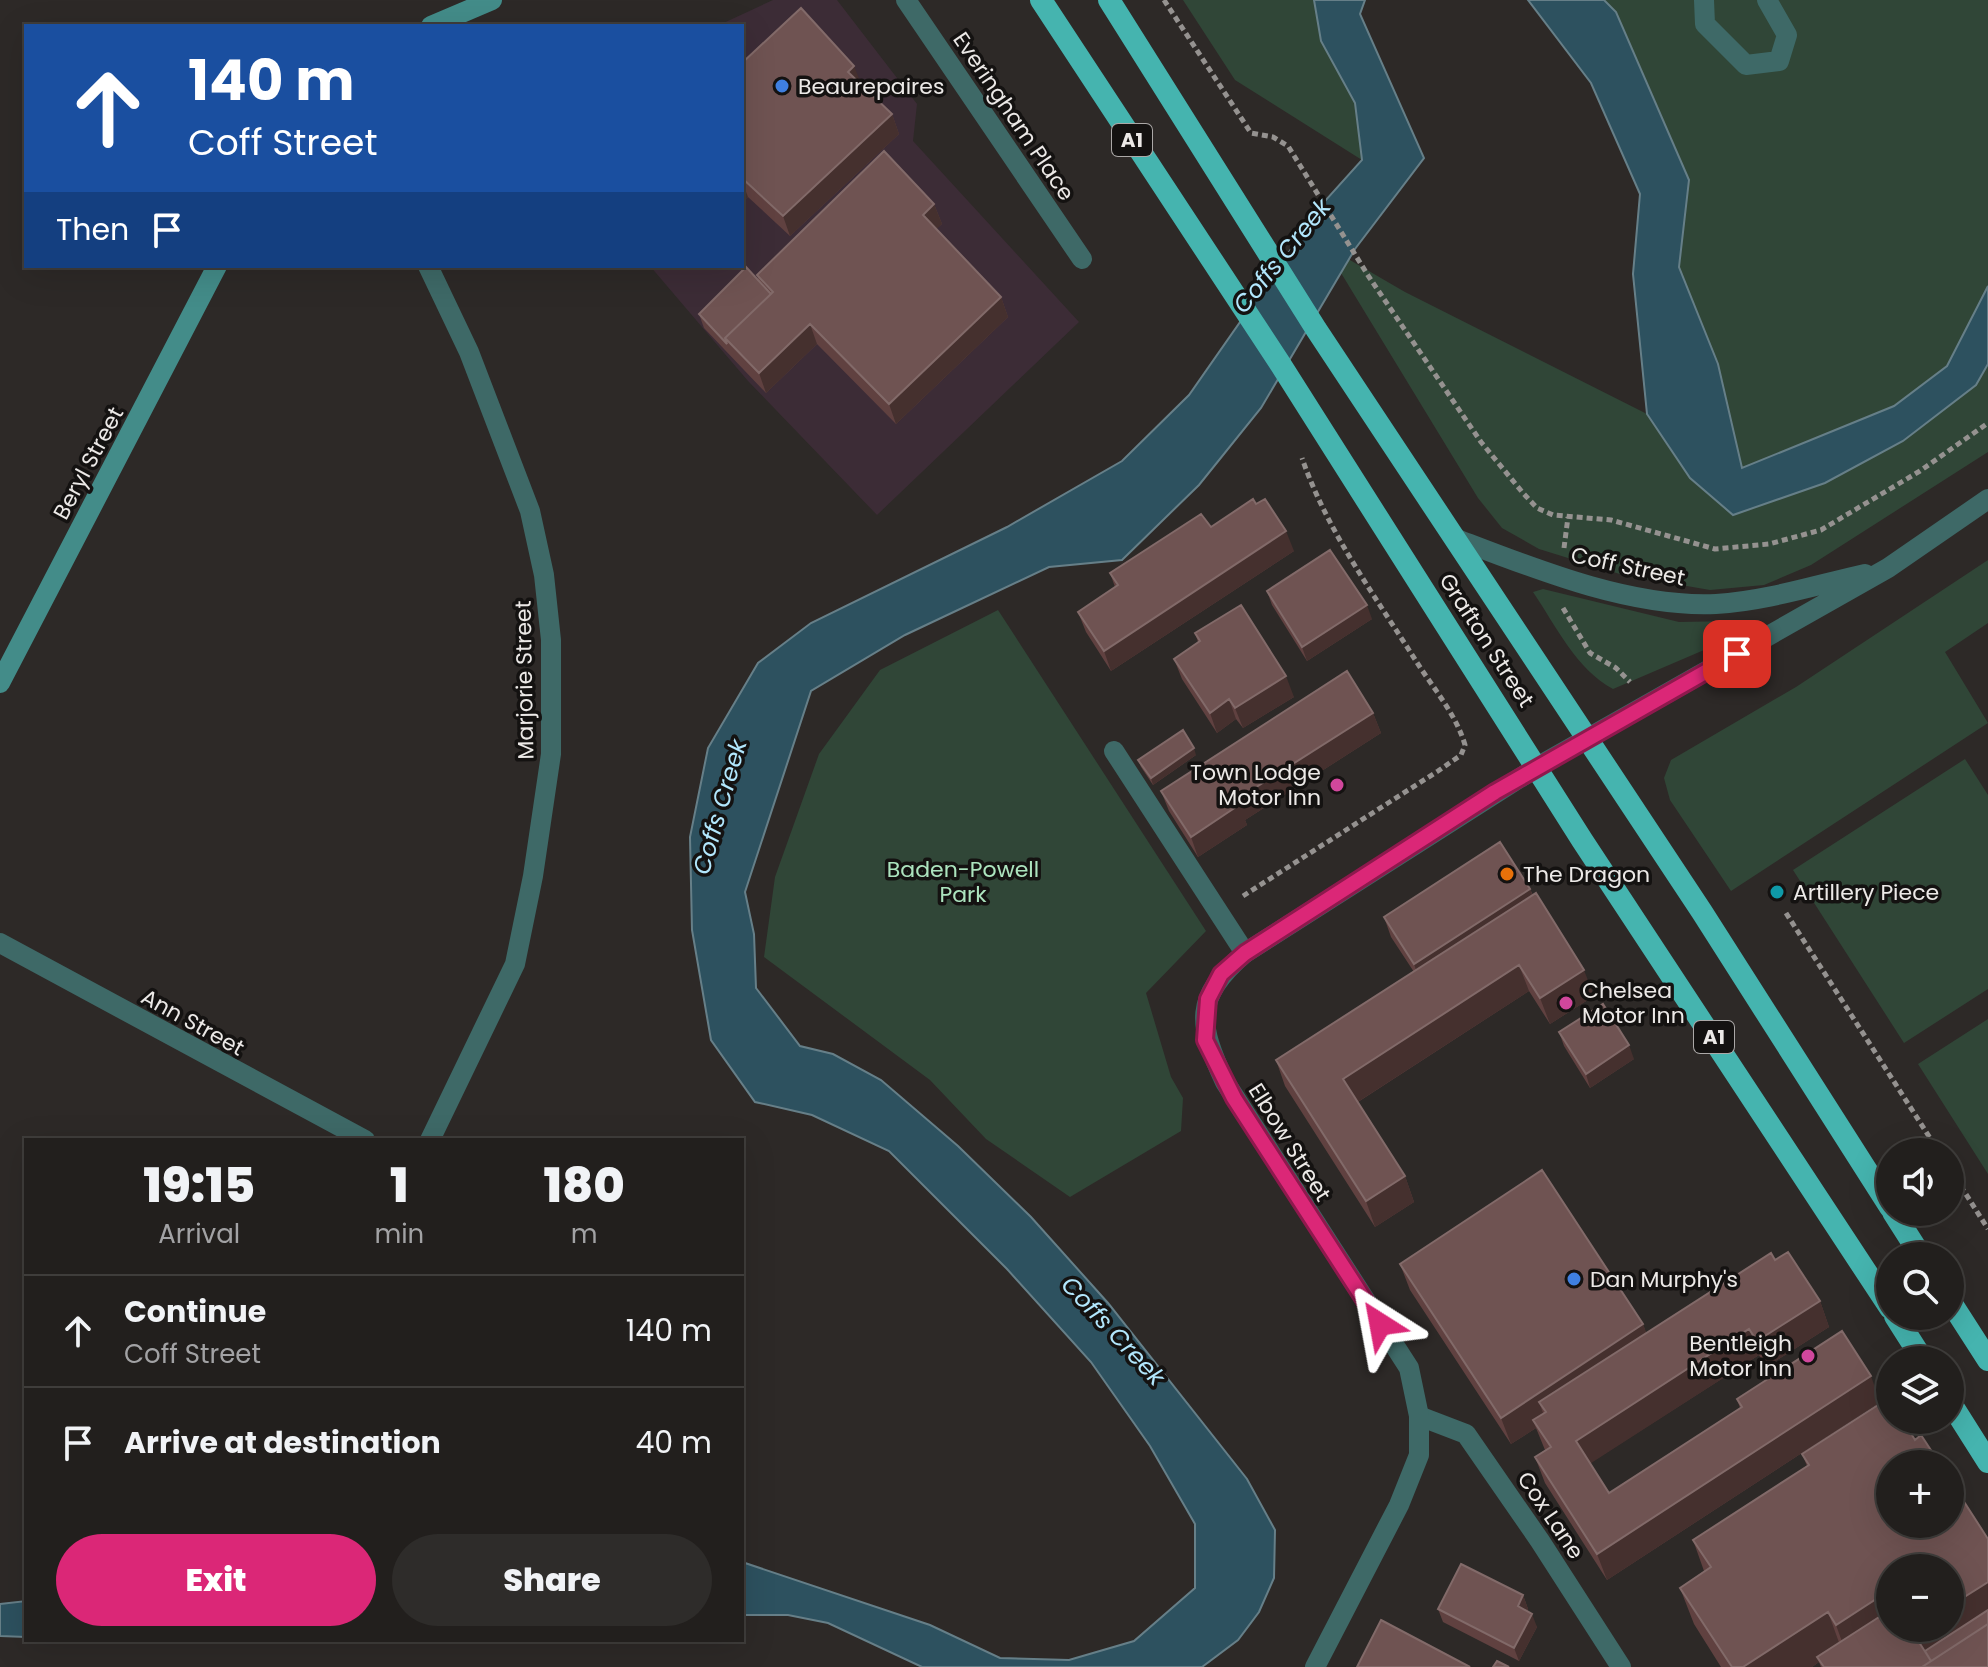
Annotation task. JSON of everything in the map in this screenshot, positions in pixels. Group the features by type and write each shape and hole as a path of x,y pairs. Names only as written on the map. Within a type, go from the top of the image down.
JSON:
{"highway":[{"name":"Grafton Street","path":"1041,0 1279,362 1537,767 1876,1287"},
{"name":"Grafton Street","path":"1109,0 1316,329 1457,539 1876,1185"},
{"path":"1964,1323 1988,1360"},
{"path":"1964,1424 1988,1462"}],"main road":[{"path":"436,24 492,0"},
{"name":"Beryl Street","path":"0,683 216,268"}],"street":[{"name":"Everingham Place","path":"906,0 1082,259"},
{"path":"1704,0 1705,24 1746,65 1779,61 1787,35 1767,0"},
{"name":"Marjorie Street","path":"429,268 469,352 530,511 544,575 551,640 551,754 533,876 515,964 431,1138"},
{"name":"Coff Street","path":"1537,767 1888,568 1988,499"},
{"name":"Coff Street","path":"1457,539 1544,572 1683,604 1717,604 1775,595 1888,568"},
{"path":"1114,751 1245,953"},
{"name":"Elbow Street","path":"1315,1667 1399,1505 1419,1455 1419,1416 1409,1368 1234,1098 1205,1040 1208,999 1221,974 1245,953 1537,767"},
{"name":"Ann Street","path":"0,943 361,1138"},
{"name":"Cox Lane","path":"1419,1416 1466,1434 1621,1667"}],"path":[{"path":"1164,0 1251,133 1273,137 1288,146 1369,277 1481,442 1537,508 1553,515 1611,520 1715,549 1769,544 1821,530 1920,471 1988,423"},
{"path":"1218,912 1438,771 1461,755 1465,745 1446,706 1347,551 1312,488 1299,452"},
{"path":"1786,913 1930,1138"},
{"path":"1964,1191 1988,1229"}],"shaded area":[{"path":"773,0 837,0 917,104 913,141 1079,322 877,515 748,381 652,268 744,268 744,24 721,24"}],"green space":[{"path":"1183,0 1314,0 1321,41 1355,103 1362,160 1235,80"},
{"path":"1604,0 1988,0 1988,286 1947,366 1894,406 1742,468 1718,364 1679,267 1689,180 1616,12"},
{"path":"1324,245 1405,292 1647,414 1690,478 1733,515 1976,385 1988,364 1988,452 1811,565 1764,585 1710,590 1623,575 1539,549 1502,528 1478,498"},
{"path":"1988,560 1988,623 1945,652 1988,723 1731,891 1670,800 1664,778 1671,760 1796,687"},
{"path":"1543,589 1679,622 1735,621 1739,635 1613,689 1588,670 1568,646 1533,592"},
{"name":"Baden-Powell Park","path":"998,610 1206,931 1146,993 1171,1077 1183,1098 1181,1131 1070,1197 986,1139 930,1080 764,957 775,877 819,754 880,670"},
{"path":"1965,759 1988,795 1988,989 1904,1043 1793,870"},
{"path":"1988,1019 1988,1174 1918,1064"}],"water":[{"name":"Coffs Creek","path":"1314,0 1365,0 1360,14 1424,158 1355,249 1261,408 1199,485 1122,560 1049,567 905,635 811,691 745,892 754,934 756,988 800,1046 833,1054 881,1080 958,1146 1031,1217 1108,1303 1247,1479 1275,1530 1274,1578 1259,1612 1238,1640 1202,1667 922,1667 828,1623 788,1615 744,1615 744,1563 930,1625 1000,1658 1069,1660 1134,1641 1195,1588 1195,1524 1150,1446 1091,1362 1007,1269 889,1151 812,1115 755,1102 711,1040 692,930 690,837 708,748 758,663 811,623 1007,527 1122,461 1189,395 1324,202 1362,160 1355,103 1321,41"},
{"path":"1528,0 1604,0 1616,12 1689,180 1679,267 1718,364 1742,468 1894,406 1947,366 1988,286 1988,364 1976,385 1903,441 1825,483 1733,515 1690,478 1647,414 1633,274 1640,194 1591,83"},
{"path":"24,1601 24,1637 0,1636 0,1604"}],"building":[{"path":"801,8 854,66 848,72 892,114 783,216 744,180 744,61"},
{"path":"884,151 934,204 923,215 1001,297 889,404 810,324 759,373 725,338 773,292 757,275"},
{"path":"746,267 771,294 725,338 727,344 699,314"},
{"path":"1253,499 1256,504 1265,499 1286,531 1104,651 1078,612 1118,585 1110,573 1201,514 1211,527"},
{"path":"1330,550 1367,605 1302,647 1267,591"},
{"path":"1241,605 1286,676 1235,708 1229,699 1210,713 1174,659 1200,641 1195,633"},
{"path":"1347,671 1373,713 1236,800 1239,805 1191,837 1161,791"},
{"path":"1183,730 1194,748 1151,778 1138,760"},
{"path":"1500,842 1530,889 1414,964 1384,917"},
{"path":"1536,893 1584,970 1540,998 1519,965 1343,1079 1405,1176 1366,1201 1276,1060"},
{"path":"1603,1004 1629,1045 1586,1074 1559,1032"},
{"path":"1542,1170 1643,1324 1501,1418 1400,1264"},
{"path":"1788,1252 1820,1301 1757,1341 1749,1329 1576,1441 1609,1493 1742,1407 1737,1399 1842,1331 1871,1376 1597,1554 1535,1457 1551,1447 1533,1420 1546,1412 1539,1402 1771,1253 1775,1260"},
{"path":"1876,1406 1876,1434 1911,1434 1915,1440 1921,1435 1931,1450 1876,1450 1876,1538 1964,1538 1964,1502 1988,1539 1988,1582 1964,1597 1964,1554 1876,1554 1876,1599 1836,1625 1828,1612 1743,1667 1732,1667 1680,1588 1711,1567 1693,1540 1809,1465 1802,1454"},
{"path":"1461,1564 1523,1595 1518,1606 1532,1614 1514,1648 1438,1609"},
{"path":"1988,1610 1988,1624 1964,1640 1964,1626"},
{"path":"1876,1619 1876,1642 1919,1642 1931,1661 1922,1667 1824,1667 1817,1657"},
{"path":"1381,1620 1470,1667 1357,1667"},
{"path":"1988,1624 1988,1667 1922,1667 1964,1642"},
{"path":"1939,1642 1960,1642 1931,1661 1925,1651"},
{"path":"1497,1661 1509,1667 1493,1667"}],"place":[{"name":"Beaurepaires","path":"782,86"},
{"name":"Town Lodge Motor Inn","path":"1337,785"},
{"name":"The Dragon","path":"1507,874"},
{"name":"Artillery Piece","path":"1777,892"},
{"name":"Chelsea Motor Inn","path":"1566,1003"},
{"name":"Dan Murphy's","path":"1574,1279"},
{"name":"Bentleigh Motor Inn","path":"1808,1356"}],"route":[{"path":"1380,1324 1234,1098 1205,1040 1208,999 1221,974 1245,953 1495,792 1737,654"}]}
